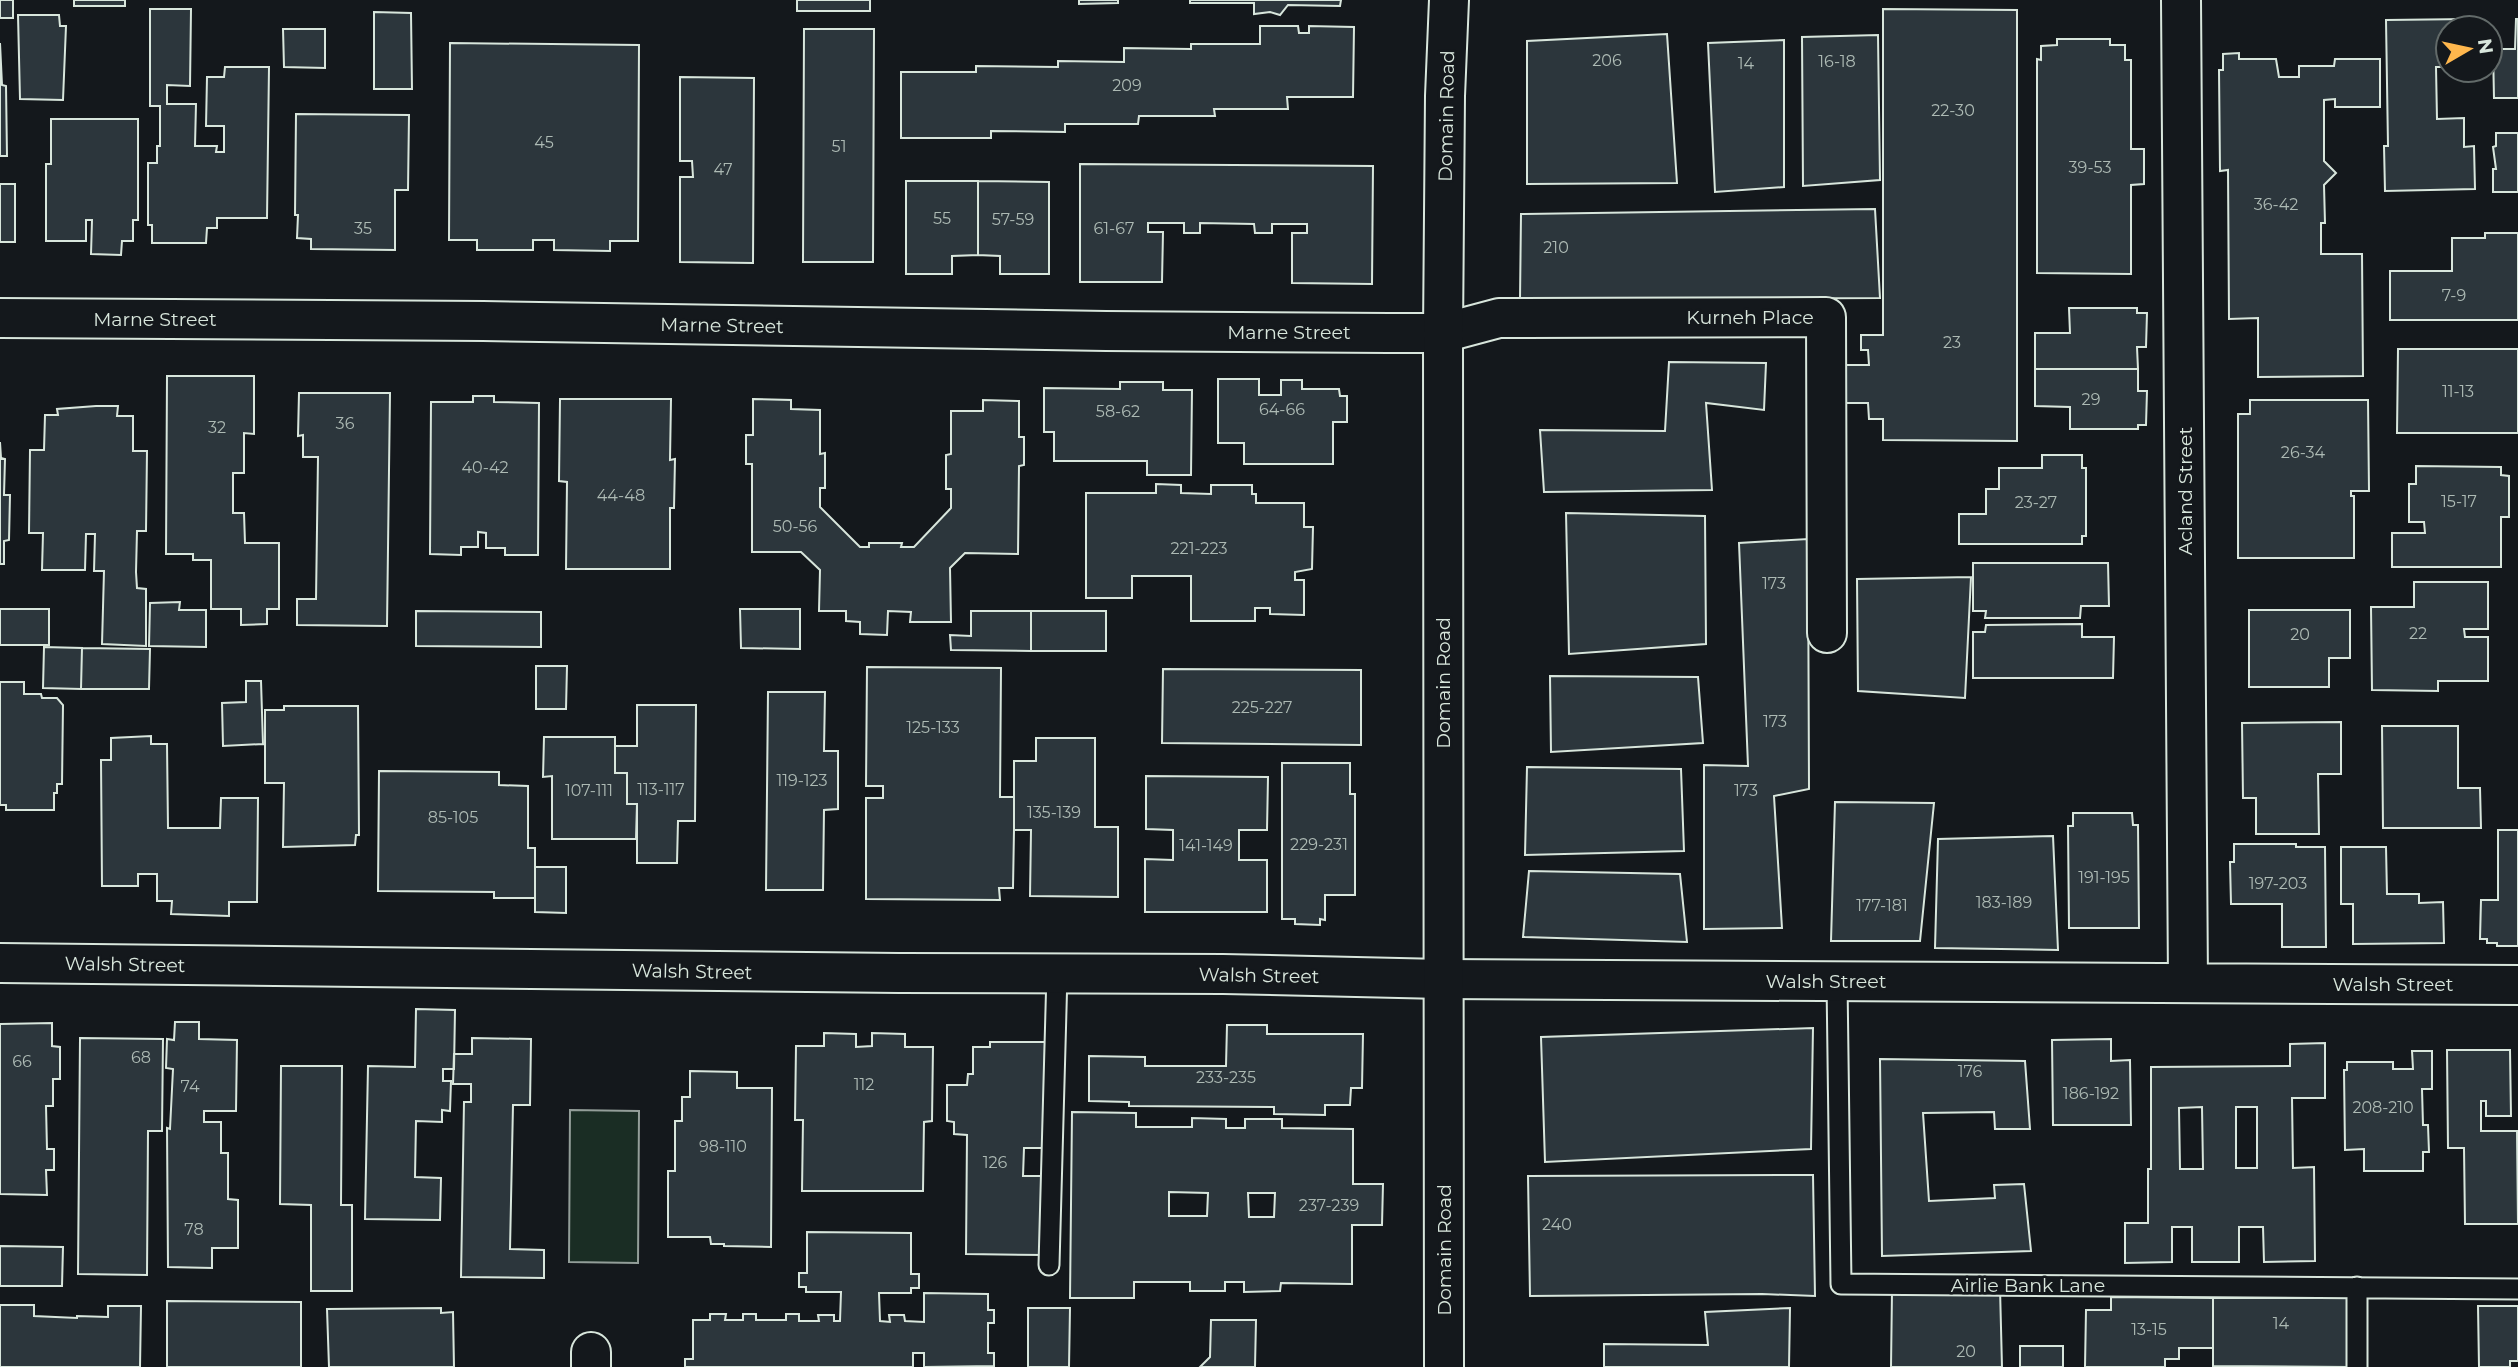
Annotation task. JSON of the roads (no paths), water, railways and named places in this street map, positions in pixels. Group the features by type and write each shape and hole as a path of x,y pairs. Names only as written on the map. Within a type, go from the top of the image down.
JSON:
{"street":[{"name":"Domain Road","path":"1444,1367 1443,333 1445,96 1449,0"},
{"name":"Acland Street","path":"2181,0 2188,983"},
{"name":"Kurneh Place","path":"1443,333 1499,318 1826,317 1827,634"},
{"name":"Marne Street","path":"0,318 1443,333"},
{"name":"Walsh Street","path":"0,963 1223,974 1442,979 2518,985"}],"lane":[{"path":"1049,1265 1057,973"},
{"name":"Airlie Bank Lane","path":"1837,981 1841,1284 2518,1289"},
{"path":"2357,1287 2357,1367"}]}
